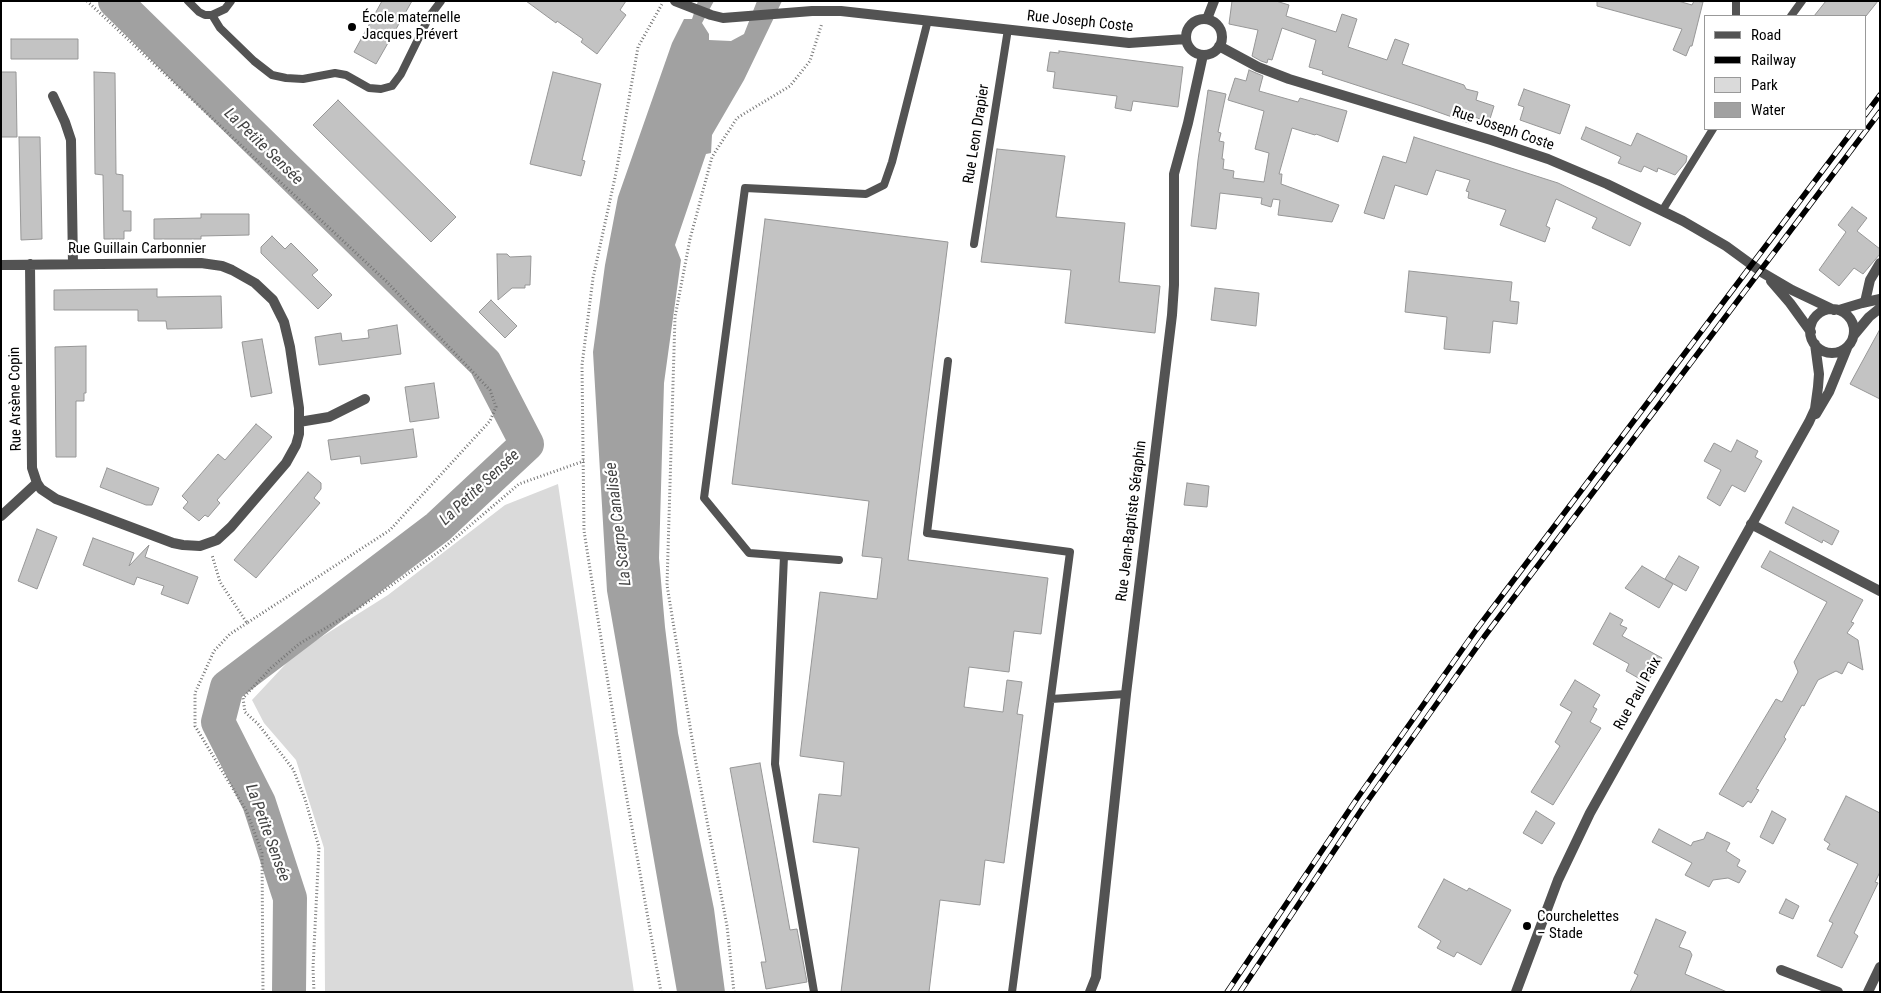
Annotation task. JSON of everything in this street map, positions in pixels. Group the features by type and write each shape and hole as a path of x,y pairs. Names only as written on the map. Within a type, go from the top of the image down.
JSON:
{"street":[{"path":"1207,19 1214,1"},
{"name":"Rue Joseph Coste","path":"677,2 723,18 840,11 1129,43 1186,39"},
{"path":"1207,19 1219,27 1222,36 1219,46 1212,53 1203,55 1194,52 1186,39 1190,26 1198,20 1207,19"},
{"name":"Rue Joseph Coste","path":"1219,46 1258,67 1289,79 1491,140 1548,160 1607,184 1726,246 1763,273 1806,298 1836,310"},
{"name":"Rue Jean-Baptiste Séraphin","path":"1090,992 1096,977 1126,694 1172,315 1174,285 1174,174 1188,123 1203,55"},
{"path":"53,96 66,122 71,140 72,264"},
{"path":"1865,302 1870,280 1880,263"},
{"name":"Rue Arsène Copin","path":"30,264 32,468 37,482"},
{"name":"Rue Guillain Carbonnier","path":"1,265 212,264 232,270 254,283 272,300 284,322 290,347 299,422 296,445 286,462 231,527 216,540 209,543"},
{"name":"Rue Joseph Coste","path":"1763,273 1790,303 1811,332"},
{"path":"1880,299 1825,311 1817,315 1812,323 1811,332 1815,344 1822,351 1840,352 1848,347 1854,335 1869,317 1880,308"},
{"path":"1836,310 1847,315 1852,322 1854,335"},
{"name":"Rue Paul Paix","path":"1516,992 1558,880 1590,813 1815,409 1819,374 1815,344"},
{"name":"Rue Paul Paix","path":"1809,422 1823,402 1848,347"},
{"path":"299,422 329,417 365,400"},
{"path":"1,516 37,482 41,489 56,499 173,543 192,546 209,543"},
{"path":"1751,524 1880,591"},
{"path":"1868,992 1880,967"},
{"path":"1781,970 1838,992"}],"lane":[{"path":"188,1 205,15 212,15 225,9 230,1"},
{"path":"212,15 220,28 254,61 272,75 302,79 335,73 346,75 370,88 381,89 392,86 401,74 429,17 441,1"},
{"path":"1736,1 1736,15"},
{"path":"1792,15 1802,1"},
{"path":"839,560 749,553 704,498 745,188 866,194 884,185 892,162 928,20"},
{"name":"Rue Leon Drapier","path":"974,244 1008,29"},
{"path":"1662,211 1712,130"},
{"path":"948,361 927,533 1070,552 1012,992"},
{"path":"784,556 775,764 814,992"},
{"path":"1051,699 1126,694"}],"path":[{"path":"87,1 387,282 490,390 496,407 490,422 390,530 230,634 214,651 195,693 195,726 247,812 262,853 263,992"},
{"path":"661,992 622,772 584,531 582,365 593,278 616,173 638,47 664,1"},
{"path":"314,992 313,968 319,847 305,798 293,769 258,724 246,712 243,698 270,668 299,644 356,610 440,551 519,484 584,461"},
{"path":"209,543 220,582 247,623"}],"green space":[{"path":"558,484 634,992 325,992 324,848 296,760 264,723 252,700 296,653 388,595 505,505"}],"water":[{"name":"La Scarpe Canalisée","path":"698,1 714,1 702,23 709,34 709,40 731,41 744,34 757,1 782,1 744,80 712,135 711,153 706,154 675,245 681,260 664,383 659,558 665,627 678,733 714,909 725,992 677,992 607,591 593,352 605,265 618,197 672,43 684,19 692,19"}],"building":[{"path":"382,1 412,1 376,64 354,52"},
{"path":"526,1 626,1 620,10 626,15 597,54 581,42 583,39 557,21 556,23"},
{"path":"1232,1 1276,1 1289,5 1286,16 1336,32 1342,14 1357,19 1348,47 1387,60 1395,39 1409,44 1402,64 1464,85 1466,89 1478,92 1476,100 1494,106 1489,122 1471,116 1469,123 1322,74 1323,71 1309,67 1316,40 1282,28 1272,60 1268,59 1267,63 1261,61 1252,56 1258,30 1229,24"},
{"path":"1597,1 1678,1 1692,5 1694,1 1703,2 1692,46 1690,46 1686,56 1673,50 1682,29 1597,6"},
{"path":"1826,1 1878,1 1866,16 1815,15"},
{"path":"11,39 78,39 78,59 11,59"},
{"path":"1059,51 1183,67 1178,107 1133,101 1131,111 1115,108 1117,96 1053,88 1055,72 1047,71 1050,52 1059,53"},
{"path":"1249,70 1263,76 1259,91 1298,102 1300,98 1347,111 1338,142 1292,128 1279,174 1282,174 1281,184 1339,205 1332,222 1278,215 1280,200 1273,199 1271,207 1261,204 1262,198 1220,193 1216,229 1191,226 1208,90 1226,94 1218,132 1221,133 1219,141 1224,142 1223,169 1234,171 1233,178 1264,182 1269,153 1255,149 1264,111 1228,100 1235,78 1246,81"},
{"path":"1,72 16,72 17,137 1,137"},
{"path":"94,72 115,73 116,174 123,175 123,211 131,211 131,231 124,231 124,239 104,239 103,175 95,174"},
{"path":"553,72 601,84 582,160 585,161 581,176 530,164"},
{"path":"1524,89 1570,105 1560,134 1520,120 1524,107 1518,105"},
{"path":"338,100 456,217 431,242 313,125"},
{"path":"1586,127 1631,146 1637,133 1687,156 1686,162 1675,175 1658,168 1657,172 1644,166 1641,172 1618,163 1621,157 1581,139"},
{"path":"19,137 40,137 42,239 21,240"},
{"path":"1414,137 1558,183 1641,223 1630,246 1592,228 1597,218 1556,199 1546,226 1550,228 1545,242 1500,225 1506,210 1468,198 1469,192 1466,191 1470,180 1436,170 1427,195 1395,185 1384,219 1364,213 1383,156 1406,163"},
{"path":"997,149 1065,156 1056,217 1125,223 1119,282 1160,286 1155,333 1065,323 1071,270 981,262"},
{"path":"1852,207 1867,218 1857,231 1880,249 1880,254 1863,274 1854,268 1839,286 1819,270 1846,232 1838,225"},
{"path":"201,214 249,214 249,235 201,236 201,239 154,239 154,219 201,218"},
{"path":"765,219 948,242 908,560 1048,578 1041,634 1014,631 1009,672 969,667 964,707 1003,712 1007,680 1022,682 1017,714 1023,715 1004,863 985,860 980,905 940,900 929,992 841,992 859,848 813,842 819,794 841,796 844,762 800,756 820,592 877,599 882,558 862,556 869,501 732,484"},
{"path":"272,236 285,249 291,243 318,270 312,275 332,295 318,309 261,253 261,247"},
{"path":"497,254 507,254 510,257 531,256 530,285 525,285 525,288 512,288 498,300"},
{"path":"1409,271 1512,282 1510,301 1519,302 1517,324 1493,321 1490,353 1444,349 1447,317 1405,312"},
{"path":"1215,288 1259,293 1256,326 1211,320"},
{"path":"157,289 157,297 221,296 222,328 167,329 166,321 138,321 138,310 54,310 54,290"},
{"path":"491,300 517,326 505,338 479,312"},
{"path":"397,325 401,354 319,365 315,337 341,333 342,341 369,338 368,330"},
{"path":"1880,329 1880,399 1850,384"},
{"path":"262,339 272,393 251,397 242,342"},
{"path":"86,346 86,393 84,393 84,401 76,401 76,457 56,457 55,347"},
{"path":"434,383 439,418 410,422 405,387"},
{"path":"256,424 272,437 217,500 220,503 208,517 205,515 199,521 183,508 188,502 182,496 218,454 225,460"},
{"path":"413,429 417,457 361,464 360,456 331,460 328,440"},
{"path":"1737,440 1758,451 1755,457 1762,461 1745,492 1732,485 1720,506 1707,498 1721,470 1704,461 1714,443 1731,452"},
{"path":"107,468 159,488 152,505 146,505 100,487"},
{"path":"308,472 321,483 321,489 314,498 320,503 256,578 234,560"},
{"path":"1187,483 1209,486 1207,507 1184,505"},
{"path":"1793,507 1839,531 1832,545 1823,540 1822,543 1785,523"},
{"path":"37,529 57,537 37,589 18,581"},
{"path":"93,538 134,553 129,566 149,545 145,557 198,577 188,604 161,594 164,586 137,577 134,585 83,565"},
{"path":"1770,551 1863,600 1851,622 1854,623 1847,633 1858,640 1863,670 1848,662 1842,674 1836,671 1818,680 1804,706 1802,705 1784,737 1786,739 1756,789 1759,790 1751,803 1748,801 1743,807 1719,794 1776,699 1782,702 1798,672 1794,662 1827,602 1761,567"},
{"path":"1679,556 1699,567 1686,591 1665,579"},
{"path":"1642,566 1673,584 1659,608 1625,588"},
{"path":"1610,613 1623,620 1620,625 1627,628 1622,636 1662,658 1647,683 1626,671 1629,664 1593,644"},
{"path":"1575,680 1600,695 1593,707 1597,709 1590,722 1601,728 1553,805 1531,792 1560,746 1555,742 1572,712 1560,705"},
{"path":"760,763 790,930 797,929 807,982 766,989 761,962 766,962 730,768"},
{"path":"1846,796 1880,813 1880,872 1875,882 1878,883 1854,933 1858,936 1842,968 1817,956 1833,923 1829,921 1858,864 1827,849 1830,844 1824,840"},
{"path":"1536,811 1555,823 1542,844 1523,833"},
{"path":"1772,811 1786,819 1773,844 1760,837"},
{"path":"1659,829 1691,846 1693,842 1704,839 1707,832 1730,843 1726,851 1740,860 1737,866 1746,871 1739,883 1728,878 1713,880 1709,887 1685,875 1692,863 1652,842"},
{"path":"1444,879 1467,891 1469,888 1511,910 1481,965 1457,952 1454,957 1437,948 1441,941 1418,927"},
{"path":"1786,899 1799,906 1793,919 1779,913"},
{"path":"1656,919 1686,932 1679,947 1690,951 1692,955 1685,974 1727,992 1630,992 1638,975 1634,973"}],"waterway":[{"name":"La Petite Sensée","path":"115,1 485,363 527,444 438,527 227,687 218,722 259,803 290,898 289,992"}],"railway":[{"path":"1866,114 1880,95"},
{"path":"1240,992 1364,806 1484,637 1880,112"},
{"path":"1227,992 1356,800 1476,630 1853,130"}],"place":[{"name":"École maternelle Jacques Prévert","path":"352,27"},
{"name":"Courchelettes – Stade","path":"1527,926"}]}
